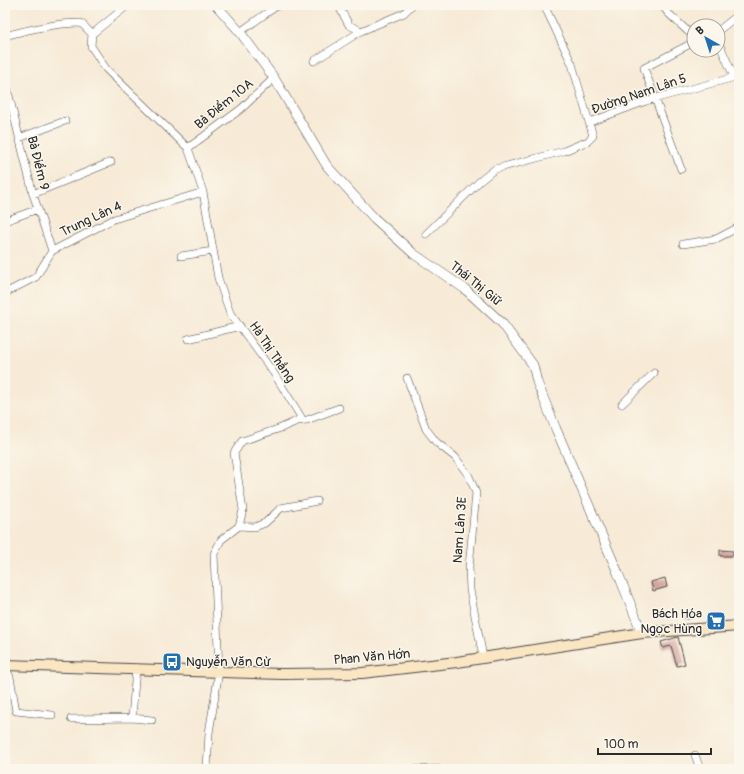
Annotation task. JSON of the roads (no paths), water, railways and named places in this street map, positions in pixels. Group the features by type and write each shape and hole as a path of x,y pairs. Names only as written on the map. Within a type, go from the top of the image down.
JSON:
{"main road":[{"name":"Phan Văn Hớn","path":"5,666 136,668 283,674 362,673 642,634 739,626"}],"street":[{"path":"5,36 63,23 81,24 92,34 128,5"},
{"name":"Thái Thị Giữ","path":"216,5 240,32 274,78 327,166 374,218 414,254 465,289 502,324 533,365 537,382 556,429 618,573 642,634"},
{"path":"240,32 278,5"},
{"path":"338,5 349,25 361,31"},
{"path":"314,61 361,31 404,13 412,5"},
{"path":"544,5 572,64 590,122"},
{"path":"662,5 668,13 686,30"},
{"path":"726,25 733,19"},
{"name":"Hà Thị Thắng","path":"92,34 91,46 106,69 188,148 203,192 218,278 230,313 301,417 297,421"},
{"path":"681,169 644,68 686,46"},
{"path":"726,57 736,76"},
{"name":"Đường Nam Lân 5","path":"426,234 480,181 495,169 564,151 588,141 593,136 590,122 655,99 736,76"},
{"name":"Bà Điểm 10A","path":"188,148 241,109 274,78"},
{"name":"Bà Điểm 9","path":"5,79 33,194 52,251"},
{"path":"19,138 65,121"},
{"path":"33,194 111,162"},
{"name":"Trung Lân 4","path":"5,293 36,277 52,251 114,219 203,192"},
{"path":"5,221 38,209"},
{"path":"683,244 716,239 739,228"},
{"path":"181,256 213,251"},
{"path":"188,339 240,326"},
{"path":"622,404 654,373"},
{"name":"Nam Lân 3E","path":"407,378 426,429 436,442 455,457 469,476 476,493 469,567 470,590 483,657"},
{"path":"207,769 209,733 219,672 214,554 221,540 239,526 243,510 234,452 242,441 297,421 307,420 339,408"},
{"path":"239,526 255,527 265,522 282,508 317,501"},
{"path":"5,666 10,677 16,711 52,715"},
{"path":"132,718 136,668"},
{"path":"71,719 132,718 152,720"},
{"path":"695,755 700,769"},
{"path":"368,769 438,769"}],"place":[{"name":"Bách Hóa Ngọc Hùng","path":"716,621"},
{"name":"Nguyễn Văn Cừ","path":"172,662"}]}
